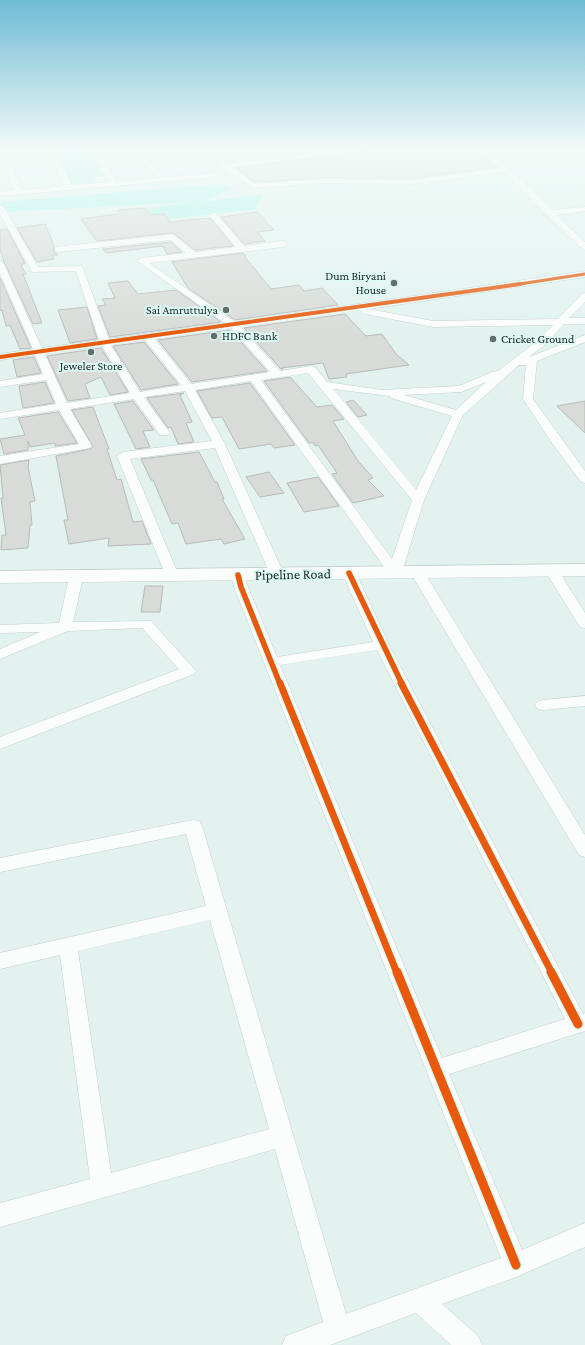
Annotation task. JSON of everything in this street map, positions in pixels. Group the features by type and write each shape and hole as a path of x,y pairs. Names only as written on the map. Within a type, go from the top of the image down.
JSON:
{"main road":[{"name":"Pipeline Road","path":"0,577 76,578 395,572 552,572 585,570"}],"street":[{"path":"2,212 35,270 79,268 105,342 137,395 164,433"},
{"path":"549,213 560,212"},
{"path":"549,213 585,247"},
{"path":"213,215 242,249"},
{"path":"58,249 173,237 192,255"},
{"path":"276,374 234,325 141,261 283,244"},
{"path":"0,264 63,407 86,446 0,460"},
{"path":"0,357 354,308 585,274"},
{"path":"395,572 418,500 458,414 504,371 540,344 585,296"},
{"path":"354,308 433,324 585,321"},
{"path":"148,337 189,388 218,444 276,574"},
{"path":"382,393 461,389 585,338"},
{"path":"532,360 528,399 585,479"},
{"path":"0,416 311,369 418,500"},
{"path":"0,384 49,376"},
{"path":"254,378 395,572"},
{"path":"324,385 382,393 458,414"},
{"path":"172,576 123,456 218,444"},
{"path":"417,572 585,850"},
{"path":"552,572 585,624"},
{"path":"349,573 382,645 582,1023 437,1069"},
{"path":"238,575 241,587 516,1265"},
{"path":"64,627 76,578"},
{"path":"0,630 146,624 189,671 0,743"},
{"path":"0,654 64,627"},
{"path":"272,662 382,645"},
{"path":"544,705 585,701"},
{"path":"0,865 193,826 338,1330"},
{"path":"0,960 217,911"},
{"path":"68,945 102,1186"},
{"path":"0,1215 282,1136"},
{"path":"301,1344 516,1265 585,1235"},
{"path":"420,1300 469,1345"}],"green space":[{"path":"151,212 231,212 157,220"}],"building":[{"path":"118,212 149,212 151,215 164,214 170,222 210,218 233,246 195,250 173,233 97,241 81,219 118,214"},
{"path":"257,212 274,230 257,232 265,241 244,244 221,217"},
{"path":"45,224 54,246 54,252 58,255 52,255 54,259 37,262 17,228"},
{"path":"7,229 25,263 21,265 26,274 23,274 42,323 33,324 4,262 0,249 0,230"},
{"path":"171,242 182,252 167,254 163,246 106,253 103,249"},
{"path":"243,253 271,289 299,285 304,291 322,288 338,305 235,320 188,288 172,262"},
{"path":"0,278 31,348 20,349 10,325 6,326 2,310 0,311"},
{"path":"128,281 138,294 176,290 221,322 110,337 98,306 106,305 102,299 115,298 108,283"},
{"path":"87,307 97,339 70,343 58,310"},
{"path":"345,314 366,336 382,334 396,354 409,365 346,374 347,377 329,379 323,363 281,369 244,328"},
{"path":"230,330 267,371 192,382 158,340"},
{"path":"144,342 178,384 141,390 113,346"},
{"path":"101,348 128,392 110,395 101,377 85,384 90,398 68,401 47,356"},
{"path":"34,357 41,373 17,377 13,360"},
{"path":"290,377 317,407 332,405 344,419 333,421 358,461 373,478 368,480 384,496 353,503 332,474 337,473 318,445 315,446 314,443 309,443 264,381"},
{"path":"45,382 54,403 23,408 19,386"},
{"path":"250,383 295,445 274,448 271,444 239,449 222,417 212,418 197,391"},
{"path":"184,393 180,395 192,422 186,423 194,442 178,444 171,427 168,428 147,398"},
{"path":"353,400 367,415 358,417 346,402"},
{"path":"133,401 154,430 143,431 150,447 136,449 114,404"},
{"path":"585,401 585,433 557,406"},
{"path":"93,407 109,449 107,449 117,480 121,479 133,522 142,521 151,544 108,546 109,538 69,544 64,520 68,520 56,456 90,449 93,447 72,410"},
{"path":"58,412 77,443 55,446 55,443 30,447 28,441 28,450 4,454 0,439 25,435 18,418"},
{"path":"199,452 215,482 217,482 224,499 222,499 245,539 224,544 221,539 186,544 178,523 172,524 153,480 151,480 141,459"},
{"path":"29,460 28,467 35,501 30,502 32,525 30,525 28,548 1,550 2,535 6,535 1,498 3,498 0,465"},
{"path":"269,472 284,493 260,497 246,477"},
{"path":"318,477 339,506 304,512 287,483"},
{"path":"145,586 163,586 160,612 141,612"}],"cycle path":[{"path":"0,357 434,297 585,274"},
{"path":"349,573 382,645 578,1024"},
{"path":"238,575 241,587 516,1265"}],"place":[{"name":"Dum Biryani House","path":"394,283"},
{"name":"Sai Amruttulya","path":"226,310"},
{"name":"HDFC Bank","path":"214,336"},
{"name":"Cricket Ground","path":"493,339"},
{"name":"Jeweler Store","path":"91,352"}]}
